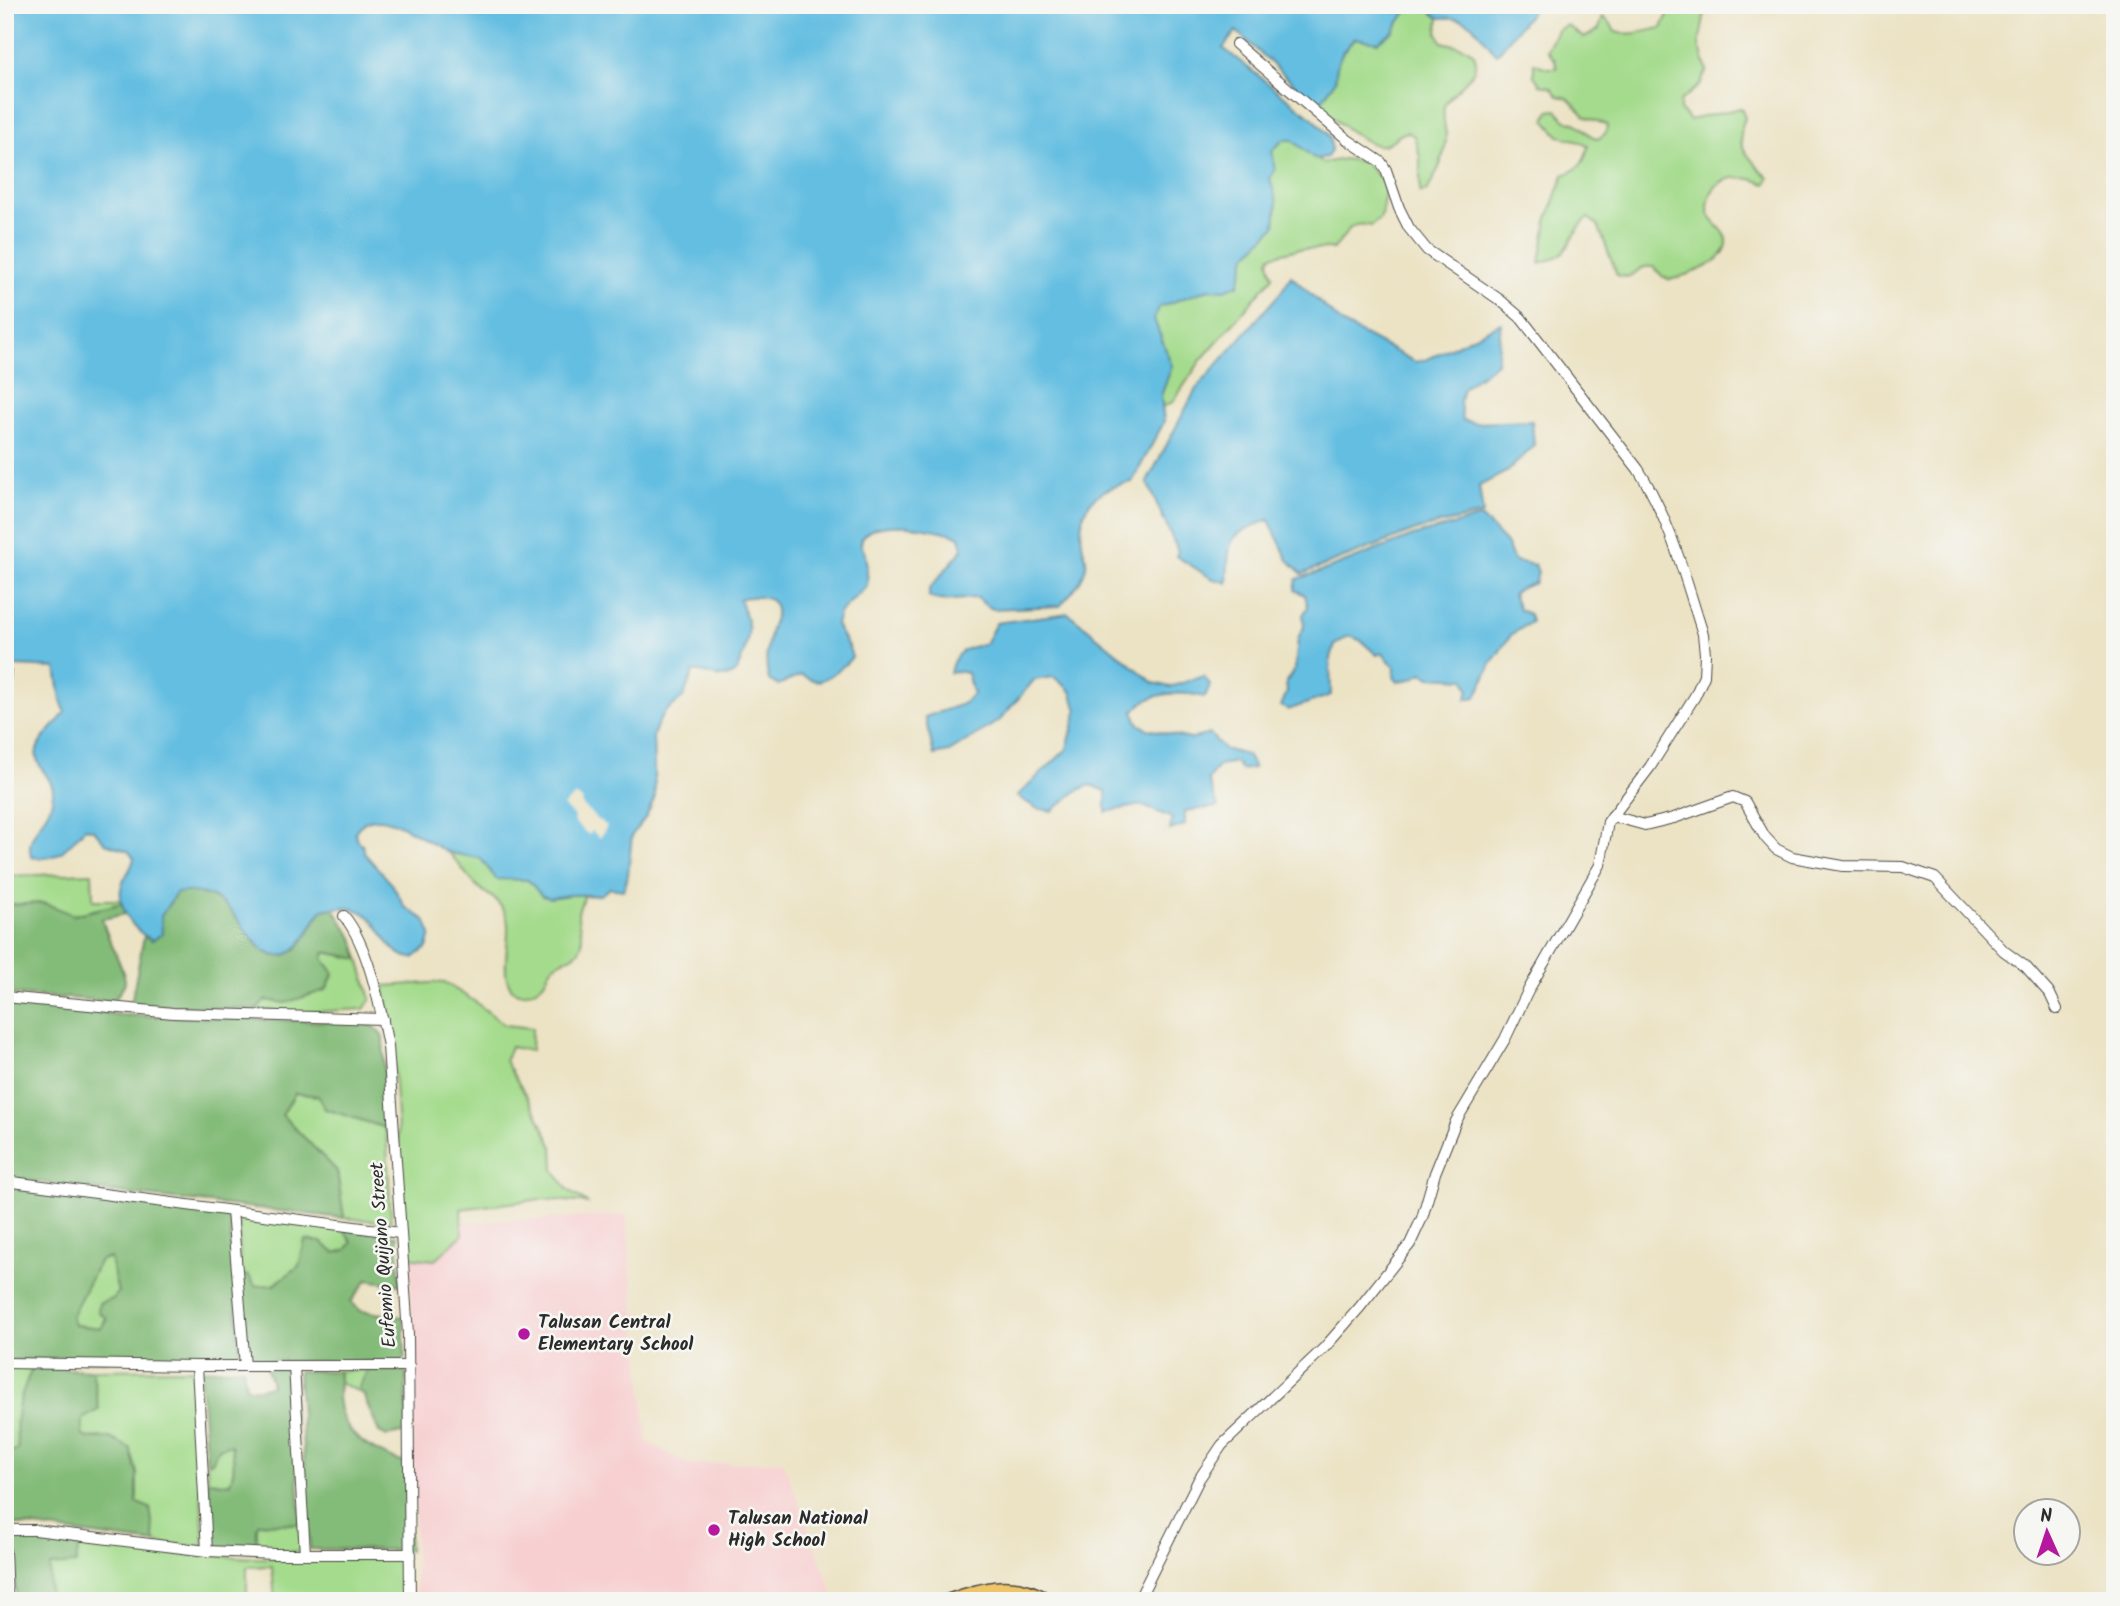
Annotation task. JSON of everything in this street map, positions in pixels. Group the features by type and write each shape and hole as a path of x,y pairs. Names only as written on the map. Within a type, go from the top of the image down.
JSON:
{"main road":[{"path":"947,1601 979,1590 1003,1586 1022,1588 1050,1601"}],"street":[{"path":"1138,1601 1199,1479 1222,1445 1325,1347 1410,1244 1422,1218 1435,1173 1456,1121 1600,865 1608,822 1650,767 1695,696 1704,676 1703,634 1653,494 1639,470 1521,318 1500,300 1427,250 1409,228 1381,162 1348,140 1236,44"},
{"path":"5,682 6,667"},
{"path":"1612,816 1645,825 1674,818 1733,797 1740,798 1765,837 1776,849 1792,856 1843,866 1903,867 1935,878 2004,951 2026,967 2050,994 2057,1009"},
{"name":"Eufemio Quijano Street","path":"344,916 360,939 388,1046 409,1366 410,1601"},
{"path":"5,997 161,1012 383,1019"},
{"path":"5,1181 400,1233"},
{"path":"232,1211 245,1366"},
{"path":"5,1363 409,1366"},
{"path":"197,1366 206,1551"},
{"path":"294,1366 305,1554"},
{"path":"5,1530 35,1530 206,1551 411,1554"},
{"path":"5,1550 7,1601"}],"shaded area":[{"name":"Talusan Central Elementary School","path":"626,1215 647,1442 690,1465 783,1461 836,1601 416,1601 410,1225"}],"green space":[{"path":"1672,5 1706,5 1699,46 1707,70 1700,85 1680,101 1680,111 1690,120 1741,108 1745,118 1742,144 1749,158 1769,178 1766,184 1737,178 1721,182 1715,188 1710,196 1709,213 1725,234 1727,244 1719,258 1686,275 1670,280 1654,267 1648,267 1628,276 1617,275 1598,225 1588,218 1560,255 1540,263 1547,221 1564,175 1581,165 1588,146 1559,136 1545,120 1549,111 1557,110 1566,120 1577,124 1598,139 1606,133 1607,125 1586,117 1568,98 1558,96 1551,87 1541,85 1534,76 1534,63 1547,68 1557,68 1555,60 1547,50 1557,30 1567,25 1584,38 1599,29 1603,17 1615,32 1644,32 1662,28"},
{"path":"1425,7 1439,18 1437,32 1442,42 1470,50 1475,57 1475,65 1473,72 1444,107 1446,143 1443,157 1427,191 1420,193 1420,157 1414,136 1407,132 1386,144 1376,145 1359,137 1318,106 1335,81 1337,64 1343,51 1356,38 1378,42 1392,32 1408,9"},
{"path":"1283,140 1292,140 1322,163 1344,159 1364,162 1386,185 1381,218 1371,226 1363,224 1352,227 1333,249 1298,249 1271,256 1269,261 1273,277 1201,360 1173,402 1162,407 1164,422 1025,416 1275,169 1272,151"},
{"path":"426,816 500,871 617,889 610,888 600,895 584,896 578,913 581,947 576,954 553,967 539,987 519,993 510,986 506,968 506,915 497,901 473,882 445,849 408,829"},
{"path":"92,873 93,900 118,900 123,903 73,915 44,903 6,905 7,876"},
{"path":"189,891 224,904 258,946 276,956 287,955 298,947 322,910 333,908 353,938 359,959 325,952 323,959 334,973 326,990 285,1003 265,1000 256,1010 131,1004 144,936 152,940 161,916 176,893"},
{"path":"44,903 74,915 123,903 126,914 102,919 125,978 123,987 113,1001 5,994 6,905"},
{"path":"325,952 359,959 371,999 364,1009 295,1013 256,1010 264,1000 285,1003 323,959"},
{"path":"444,982 505,1025 532,1028 531,1051 511,1047 505,1061 536,1112 553,1147 554,1170 568,1190 587,1203 542,1199 461,1209 462,1235 435,1260 406,1257 392,1039 384,986"},
{"path":"5,1001 120,1015 366,1023 375,1027 383,1037 386,1128 325,1109 318,1096 295,1093 282,1115 337,1171 344,1218 110,1192 5,1177"},
{"path":"295,1093 319,1096 325,1109 386,1128 391,1220 387,1222 344,1218 337,1171 282,1115"},
{"path":"5,1186 229,1214 241,1361 5,1360","holes":["110,1258 118,1292 113,1299 99,1303 98,1312 107,1318 101,1328 74,1325 71,1317 100,1260"]},
{"path":"244,1217 343,1229 352,1242 346,1250 335,1253 321,1242 282,1280 263,1287 254,1285 240,1275 239,1222"},
{"path":"343,1229 397,1236 400,1285 367,1280 351,1302 361,1311 403,1317 405,1359 398,1362 250,1361 246,1355 240,1275 249,1276 255,1286 274,1285 299,1266 305,1240 321,1242 335,1253 346,1250 352,1242"},
{"path":"110,1258 118,1292 101,1328 74,1325 71,1317 100,1259"},
{"path":"5,1367 32,1368 18,1408 19,1450 5,1452"},
{"path":"32,1368 92,1370 99,1409 83,1419 82,1435 87,1438 110,1438 130,1448 137,1473 137,1503 150,1508 155,1543 5,1523 5,1452 18,1450 18,1408"},
{"path":"243,1368 246,1387 258,1389 271,1386 266,1368 289,1369 291,1372 301,1524 259,1523 256,1551 211,1547 208,1481 229,1484 234,1460 231,1445 227,1445 219,1449 213,1461 207,1463 200,1370"},
{"path":"194,1369 204,1547 155,1543 137,1503 137,1473 101,1437 87,1438 82,1435 83,1419 99,1409 92,1370"},
{"path":"368,1370 357,1391 340,1383 338,1371"},
{"path":"368,1370 406,1371 407,1432 387,1436 379,1432 363,1394 357,1391"},
{"path":"298,1371 338,1371 340,1408 351,1431 370,1447 407,1464 409,1550 310,1549"},
{"path":"231,1445 234,1469 229,1484 208,1481 207,1463 213,1460 219,1449"},
{"path":"259,1523 301,1524 300,1552 257,1551"},
{"path":"22,1533 79,1542 76,1564 50,1566 49,1601 16,1601 13,1540 16,1535"},
{"path":"79,1542 179,1554 256,1558 405,1559 407,1601 275,1601 272,1566 247,1567 247,1601 49,1601 49,1566 76,1563"}],"water":[{"path":"5,5 1537,5 1497,54 1468,22 1439,18 1425,7 1408,9 1392,32 1378,42 1355,38 1343,51 1337,64 1335,81 1318,106 1236,31 1223,48 1315,120 1330,137 1331,150 1327,157 1315,159 1292,140 1283,140 1272,151 1275,169 1270,179 1277,203 1275,226 1246,256 1239,284 1225,290 1209,289 1159,307 1154,319 1172,366 1161,396 1164,422 1132,482 1107,490 1090,502 1082,521 1081,534 1086,567 1078,585 1060,606 993,609 978,598 947,600 929,597 929,589 963,549 960,537 938,530 905,526 874,529 865,534 861,544 865,554 867,586 839,613 836,625 852,657 822,680 801,675 778,685 769,680 766,661 776,615 775,607 772,602 762,597 739,599 747,618 748,630 744,652 735,672 726,677 693,672 683,698 666,711 658,723 653,736 655,797 646,817 632,835 628,875 623,890 610,888 600,895 551,898 542,896 528,880 496,879 481,859 448,852 388,821 375,819 364,822 355,832 365,854 392,884 405,907 425,920 431,935 427,948 413,958 400,954 391,947 370,918 359,911 344,908 322,910 298,946 286,954 276,956 257,944 226,906 208,895 196,892 176,893 161,916 162,934 152,940 134,926 122,905 122,885 134,858 128,851 105,843 94,830 85,828 62,852 49,857 31,857 30,843 53,798 50,780 39,764 36,753 44,738 65,712 56,668 15,666 9,662 9,646 5,645"},
{"path":"1291,276 1343,324 1415,362 1428,359 1501,323 1497,363 1463,388 1460,401 1462,420 1474,423 1532,421 1534,446 1508,471 1479,486 1483,514 1419,529 1302,574 1288,560 1269,520 1255,525 1237,535 1233,541 1228,557 1227,583 1211,578 1176,556 1178,551 1147,482 1196,389 1281,292"},
{"path":"1481,517 1506,543 1514,561 1535,565 1538,572 1535,583 1513,594 1519,610 1529,614 1531,622 1511,635 1491,664 1476,697 1466,699 1469,690 1465,679 1430,677 1422,673 1398,682 1394,677 1395,667 1382,653 1377,655 1360,640 1349,636 1335,645 1330,661 1331,695 1288,710 1281,706 1287,692 1286,682 1295,669 1298,638 1304,627 1303,615 1308,607 1305,595 1295,590 1297,579 1413,536"},
{"path":"1068,613 1154,683 1170,687 1204,676 1210,685 1205,697 1186,694 1156,696 1133,712 1139,724 1148,729 1190,739 1210,734 1224,749 1247,755 1254,768 1241,770 1236,762 1219,765 1208,780 1218,807 1185,811 1185,825 1170,830 1172,818 1141,805 1106,812 1106,791 1091,785 1078,790 1052,811 1036,808 1017,796 1067,749 1077,711 1071,691 1054,677 1034,680 1000,720 949,752 934,755 925,717 963,704 973,694 967,673 950,673 958,655 966,649 985,644 996,623"}],"pier":[{"path":"576,795 583,801 583,806 607,826 600,838 592,831 589,835 575,823 574,816 563,806"}],"place":[{"name":"Talusan Central Elementary School","path":"524,1334"},
{"name":"Talusan National High School","path":"714,1530"}]}
